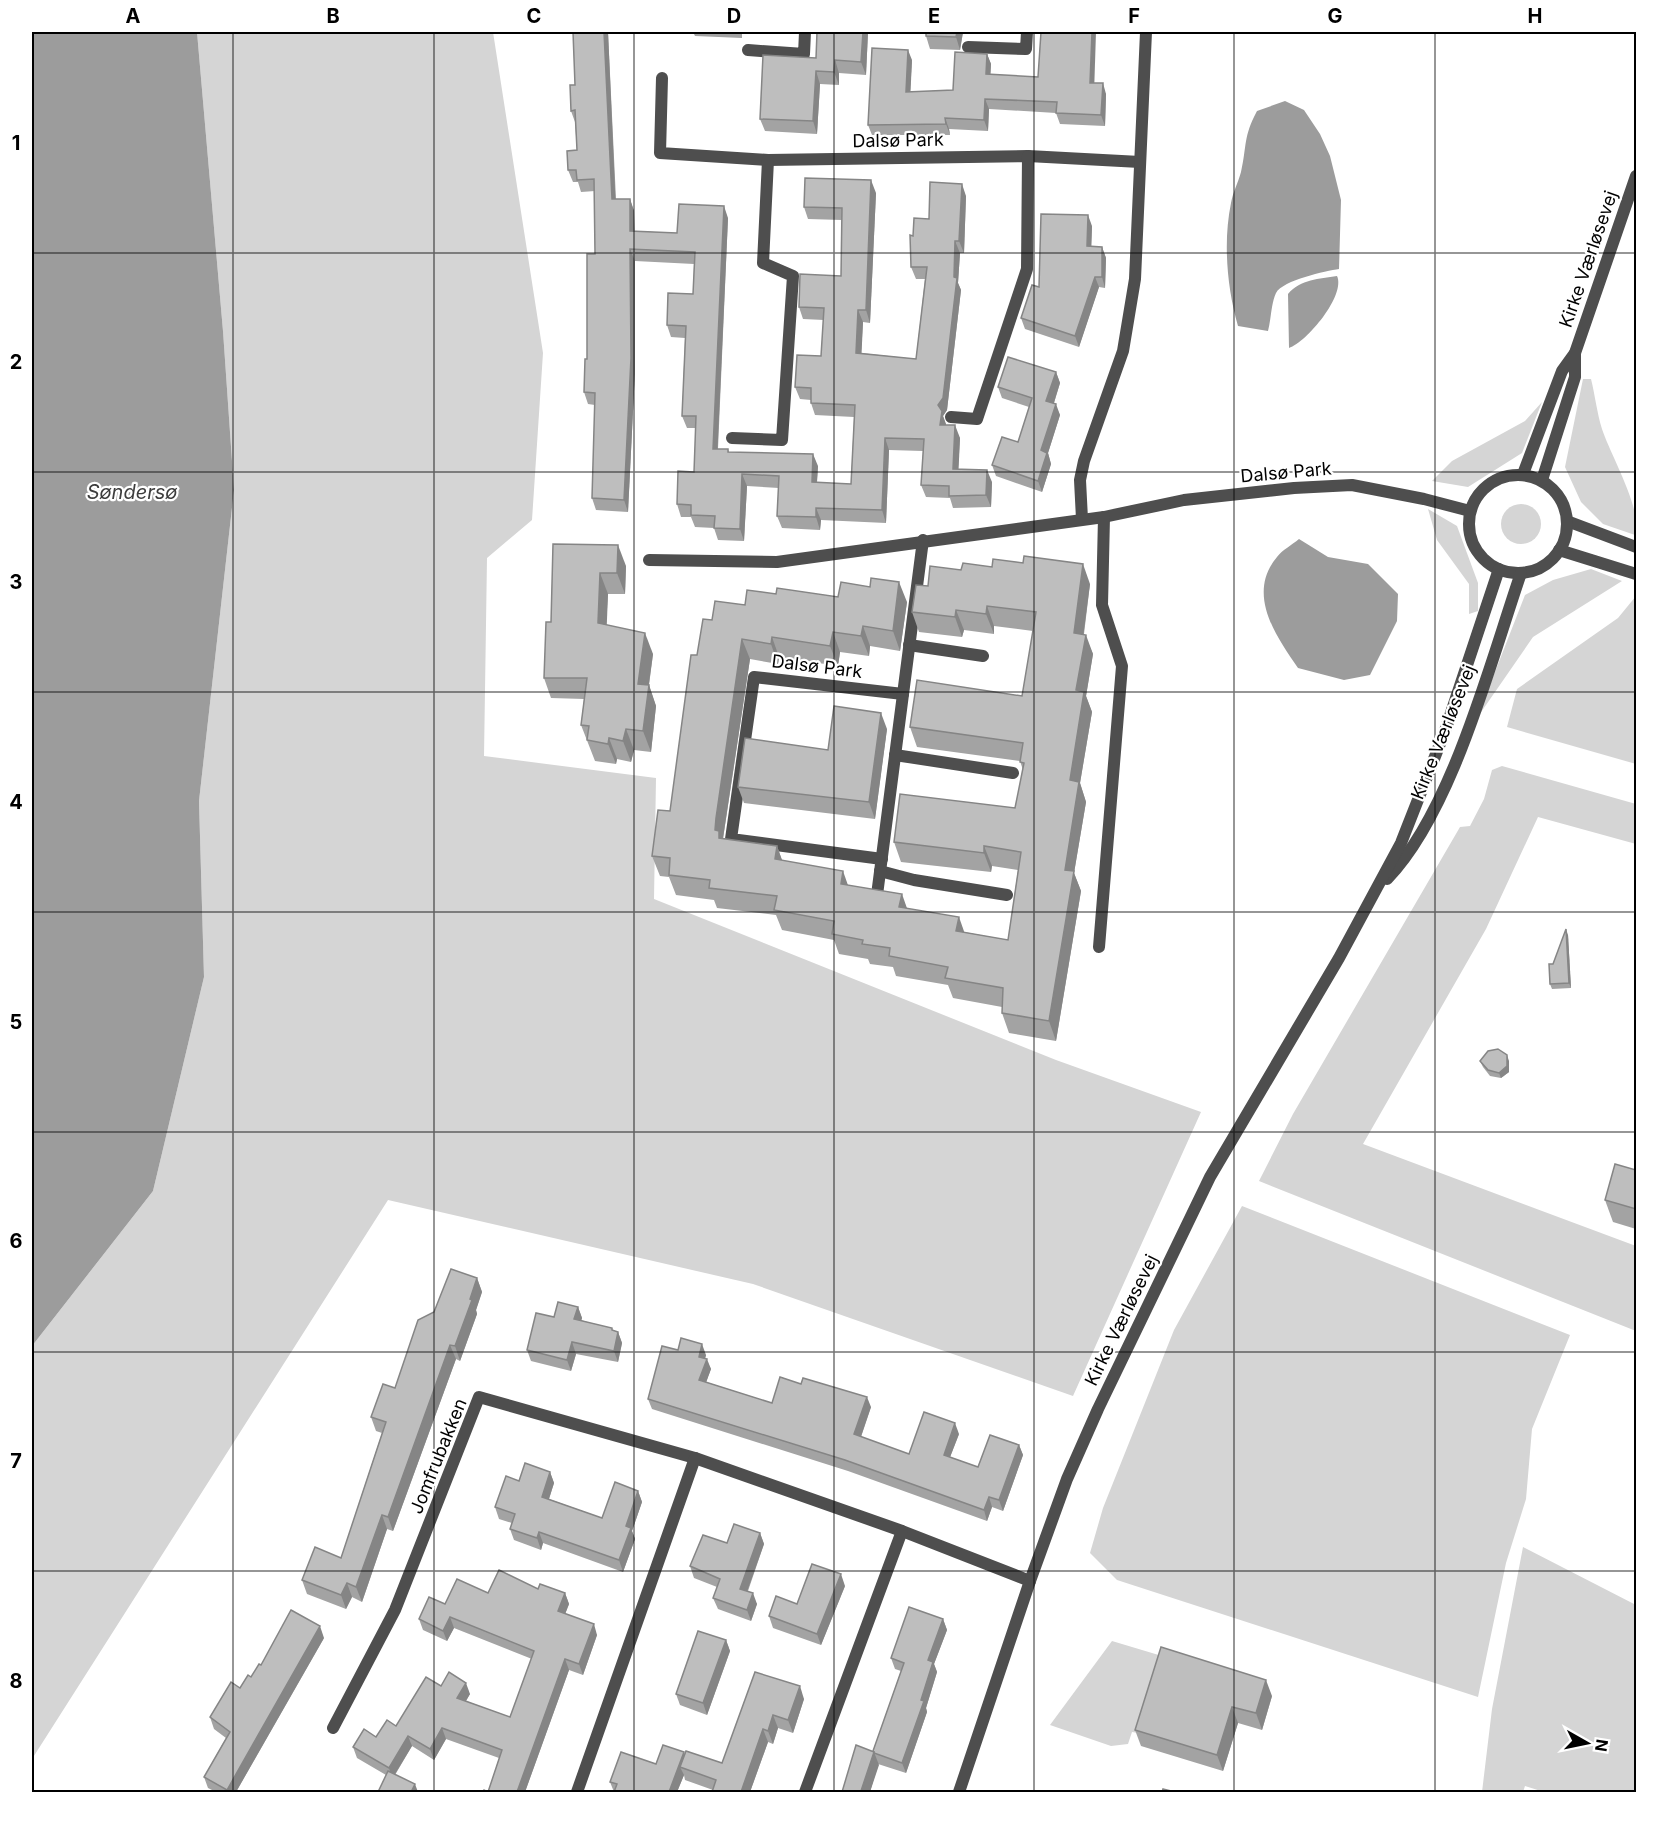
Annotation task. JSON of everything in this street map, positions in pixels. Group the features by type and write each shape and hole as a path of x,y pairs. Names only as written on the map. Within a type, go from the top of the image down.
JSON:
{"street":[{"path":"748,50 804,54 805,32"},
{"path":"968,47 1026,49 1027,32"},
{"path":"1082,519 1080,480 1084,461 1123,351 1133,289 1146,32"},
{"name":"Dalsø Park","path":"662,78 660,153 768,160 1028,156 1140,162"},
{"path":"951,417 977,419 1027,269 1028,156"},
{"path":"732,438 782,440 793,276 763,263 768,160"},
{"name":"Kirke Værløsevej","path":"1523,474 1562,371 1575,353 1636,177"},
{"name":"Kirke Værløsevej","path":"1542,480 1575,377 1575,353"},
{"path":"1523,474 1542,480 1560,498 1567,522 1567,531 1560,550 1545,565 1521,573 1499,569 1485,561 1475,548 1469,533 1470,511 1477,496 1492,481 1507,475 1523,474"},
{"name":"Dalsø Park","path":"649,560 777,562 923,540 1104,517 1184,500 1294,488 1352,485 1424,499 1470,511"},
{"path":"1099,947 1122,666 1102,605 1104,517"},
{"path":"1567,522 1636,547"},
{"path":"877,895 923,540"},
{"path":"1560,550 1636,574"},
{"name":"Kirke Værløsevej","path":"959,1792 1067,1479 1098,1409 1210,1177 1339,958 1401,843 1445,731 1499,569"},
{"name":"Kirke Værløsevej","path":"1376,891 1403,862 1441,793 1521,573"},
{"path":"909,645 983,656"},
{"name":"Dalsø Park","path":"903,694 754,677 731,839 881,865 914,880 1007,895"},
{"path":"895,755 1013,773"},
{"name":"Jomfrubakken","path":"333,1728 395,1610 479,1397 695,1458 902,1530 1030,1581"},
{"path":"577,1792 695,1458"},
{"path":"804,1792 902,1530"}],"shaded area":[{"path":"197,32 493,32 543,353 532,520 487,558 484,756 656,778 654,899 1056,1060 1201,1112 1073,1396 753,1284 388,1200 32,1759 32,1346 153,1191 204,977 199,801 234,490 223,331"},
{"path":"1583,379 1591,379 1602,429 1631,498 1635,512 1635,535 1603,524 1581,502 1565,467"},
{"path":"1542,402 1522,453 1468,487 1432,481 1452,461 1525,421"},
{"path":"1521,504 1535,510 1541,524 1535,538 1521,544 1507,538 1501,524 1507,510"},
{"path":"1428,509 1457,526 1478,583 1478,611 1469,614 1469,584 1437,540"},
{"path":"1591,569 1622,581 1533,637 1477,718 1525,595 1553,580"},
{"path":"1636,596 1636,764 1507,727 1517,689 1618,618"},
{"path":"1502,766 1636,804 1636,844 1538,817 1486,929 1363,1144 1636,1246 1636,1331 1259,1181 1293,1114 1460,827 1470,826 1484,799 1492,770"},
{"path":"1242,1206 1570,1335 1532,1429 1526,1499 1506,1563 1478,1697 1117,1580 1090,1553 1103,1508 1174,1330"},
{"path":"1523,1547 1636,1605 1636,1792 1544,1792 1525,1786 1523,1792 1482,1792 1492,1709"},
{"path":"1112,1641 1162,1656 1138,1733 1132,1732 1128,1744 1111,1746 1050,1725"}],"water":[{"name":"Søndersø","path":"32,32 197,32 223,331 234,490 199,801 204,977 153,1191 32,1346"},
{"path":"1285,101 1304,110 1320,134 1330,156 1341,200 1339,269 1305,277 1280,288 1274,297 1268,331 1238,326 1229,281 1227,233 1232,199 1241,172 1247,135 1253,120 1257,111"},
{"path":"1337,276 1336,294 1331,306 1305,337 1289,348 1288,294 1304,283"},
{"path":"1299,539 1328,557 1368,564 1398,594 1397,621 1370,675 1344,680 1298,668 1274,629 1264,600 1264,585 1268,571 1279,554"}],"building":[{"path":"573,32 604,32 612,199 630,199 630,231 677,233 679,204 724,206 713,449 728,449 728,452 813,454 812,482 851,484 855,405 811,403 811,388 795,387 797,355 821,356 824,308 799,307 800,274 841,276 842,208 804,207 805,178 871,180 866,310 858,310 856,353 916,359 927,267 911,267 910,235 913,236 914,218 929,219 930,182 962,184 959,241 955,241 954,277 957,278 943,398 938,405 942,411 940,425 955,425 953,469 987,470 986,495 949,496 949,486 921,485 924,439 885,438 882,510 816,508 816,517 777,516 779,476 742,474 740,529 714,528 715,516 691,515 691,505 677,504 678,471 694,472 696,416 682,416 686,326 667,325 668,293 693,294 695,252 630,249 631,358 624,500 592,498 595,393 584,392 585,359 587,359 587,254 595,254 594,179 577,180 576,170 568,170 567,151 577,150 575,110 571,111 570,85 575,85"},
{"path":"817,32 863,32 861,62 835,60 834,72 816,71 813,121 760,119 763,55 816,58"},
{"path":"926,32 957,32 956,37 926,36"},
{"path":"1041,32 1092,32 1090,83 1103,83 1101,115 1056,113 1057,102 985,99 984,120 945,118 946,124 868,125 872,48 908,50 906,92 953,90 955,52 987,54 986,74 1038,77"},
{"path":"1041,214 1088,215 1087,246 1102,247 1102,277 1095,277 1075,336 1021,318 1032,285 1039,287"},
{"path":"1008,357 1056,372 1046,401 1056,404 1041,450 1047,453 1038,481 992,465 1002,437 1018,442 1032,398 998,387"},
{"path":"553,544 618,545 617,573 600,573 598,623 645,633 638,684 649,685 643,731 626,729 623,741 609,738 608,744 587,740 589,726 581,725 587,678 544,678 546,622 551,622"},
{"path":"1024,556 1083,564 1074,633 1086,635 1076,690 1084,692 1070,780 1079,782 1065,870 1074,871 1049,1021 1002,1013 1003,988 945,978 948,967 889,956 890,948 862,944 863,940 832,934 834,921 774,910 777,896 709,888 710,880 669,875 670,858 652,856 658,810 670,811 691,655 697,655 703,619 712,620 715,601 745,605 747,590 776,594 777,588 838,597 841,582 870,587 871,578 899,582 893,631 863,626 861,636 833,632 830,646 772,637 771,644 742,639 715,830 719,831 719,838 777,846 775,859 843,871 841,884 902,894 899,907 959,917 956,931 1008,940 1021,852 984,846 984,853 894,842 900,794 1015,808 1024,763 1020,762 1023,743 910,727 917,680 1022,696 1036,612 987,606 986,614 956,610 955,617 912,612 916,585 928,586 930,566 961,570 963,563 992,567 993,559 1023,563"},
{"path":"834,706 881,713 869,802 738,787 745,738 828,750"},
{"path":"1566,929 1569,983 1550,984 1549,964 1553,964"},
{"path":"1498,1049 1507,1055 1507,1066 1499,1073 1488,1070 1480,1061 1488,1051"},
{"path":"1615,1164 1636,1170 1636,1209 1605,1200"},
{"path":"451,1269 477,1278 470,1299 472,1300 455,1346 450,1345 388,1517 382,1515 356,1587 347,1583 341,1595 302,1580 315,1547 341,1558 386,1422 371,1417 383,1384 395,1388 418,1320 434,1312"},
{"path":"558,1302 578,1307 574,1319 612,1328 618,1332 614,1351 572,1342 567,1360 527,1350 536,1313 554,1317"},
{"path":"681,1338 702,1344 699,1357 707,1359 699,1380 772,1403 780,1377 801,1384 803,1378 867,1397 854,1434 909,1454 924,1412 955,1423 944,1455 978,1467 990,1435 1019,1445 999,1500 989,1497 984,1510 845,1460 648,1399 662,1346 678,1350"},
{"path":"525,1463 550,1472 542,1497 602,1518 615,1482 638,1491 626,1526 631,1528 619,1560 539,1532 537,1538 510,1529 515,1514 495,1507 506,1476 519,1481"},
{"path":"734,1524 760,1533 740,1589 753,1593 747,1610 713,1598 720,1579 690,1566 703,1535 727,1543"},
{"path":"812,1564 841,1574 817,1634 769,1616 776,1596 797,1604"},
{"path":"499,1570 538,1589 540,1584 565,1593 558,1611 594,1624 579,1664 565,1659 517,1792 488,1792 502,1750 442,1728 430,1749 408,1736 389,1768 353,1747 364,1729 376,1737 387,1720 396,1726 426,1677 441,1686 449,1672 466,1683 457,1698 510,1717 534,1651 450,1617 443,1631 419,1619 429,1597 445,1604 457,1579 488,1593"},
{"path":"909,1607 943,1619 928,1660 933,1662 921,1700 924,1701 902,1763 873,1751 904,1663 891,1658"},
{"path":"291,1610 320,1626 227,1790 204,1777 230,1732 210,1717 231,1682 240,1688 248,1675 251,1677 259,1664 261,1665"},
{"path":"698,1631 726,1640 703,1703 676,1694"},
{"path":"1161,1647 1266,1680 1256,1713 1232,1707 1217,1755 1135,1730"},
{"path":"755,1672 800,1686 788,1720 773,1715 768,1731 763,1729 741,1792 712,1792 716,1780 680,1767 686,1751 722,1763"},
{"path":"663,1745 684,1752 669,1792 614,1792 617,1784 610,1782 621,1752 656,1764"},
{"path":"856,1745 874,1752 861,1791 866,1792 842,1792"},
{"path":"388,1771 415,1784 411,1792 378,1792"}]}
